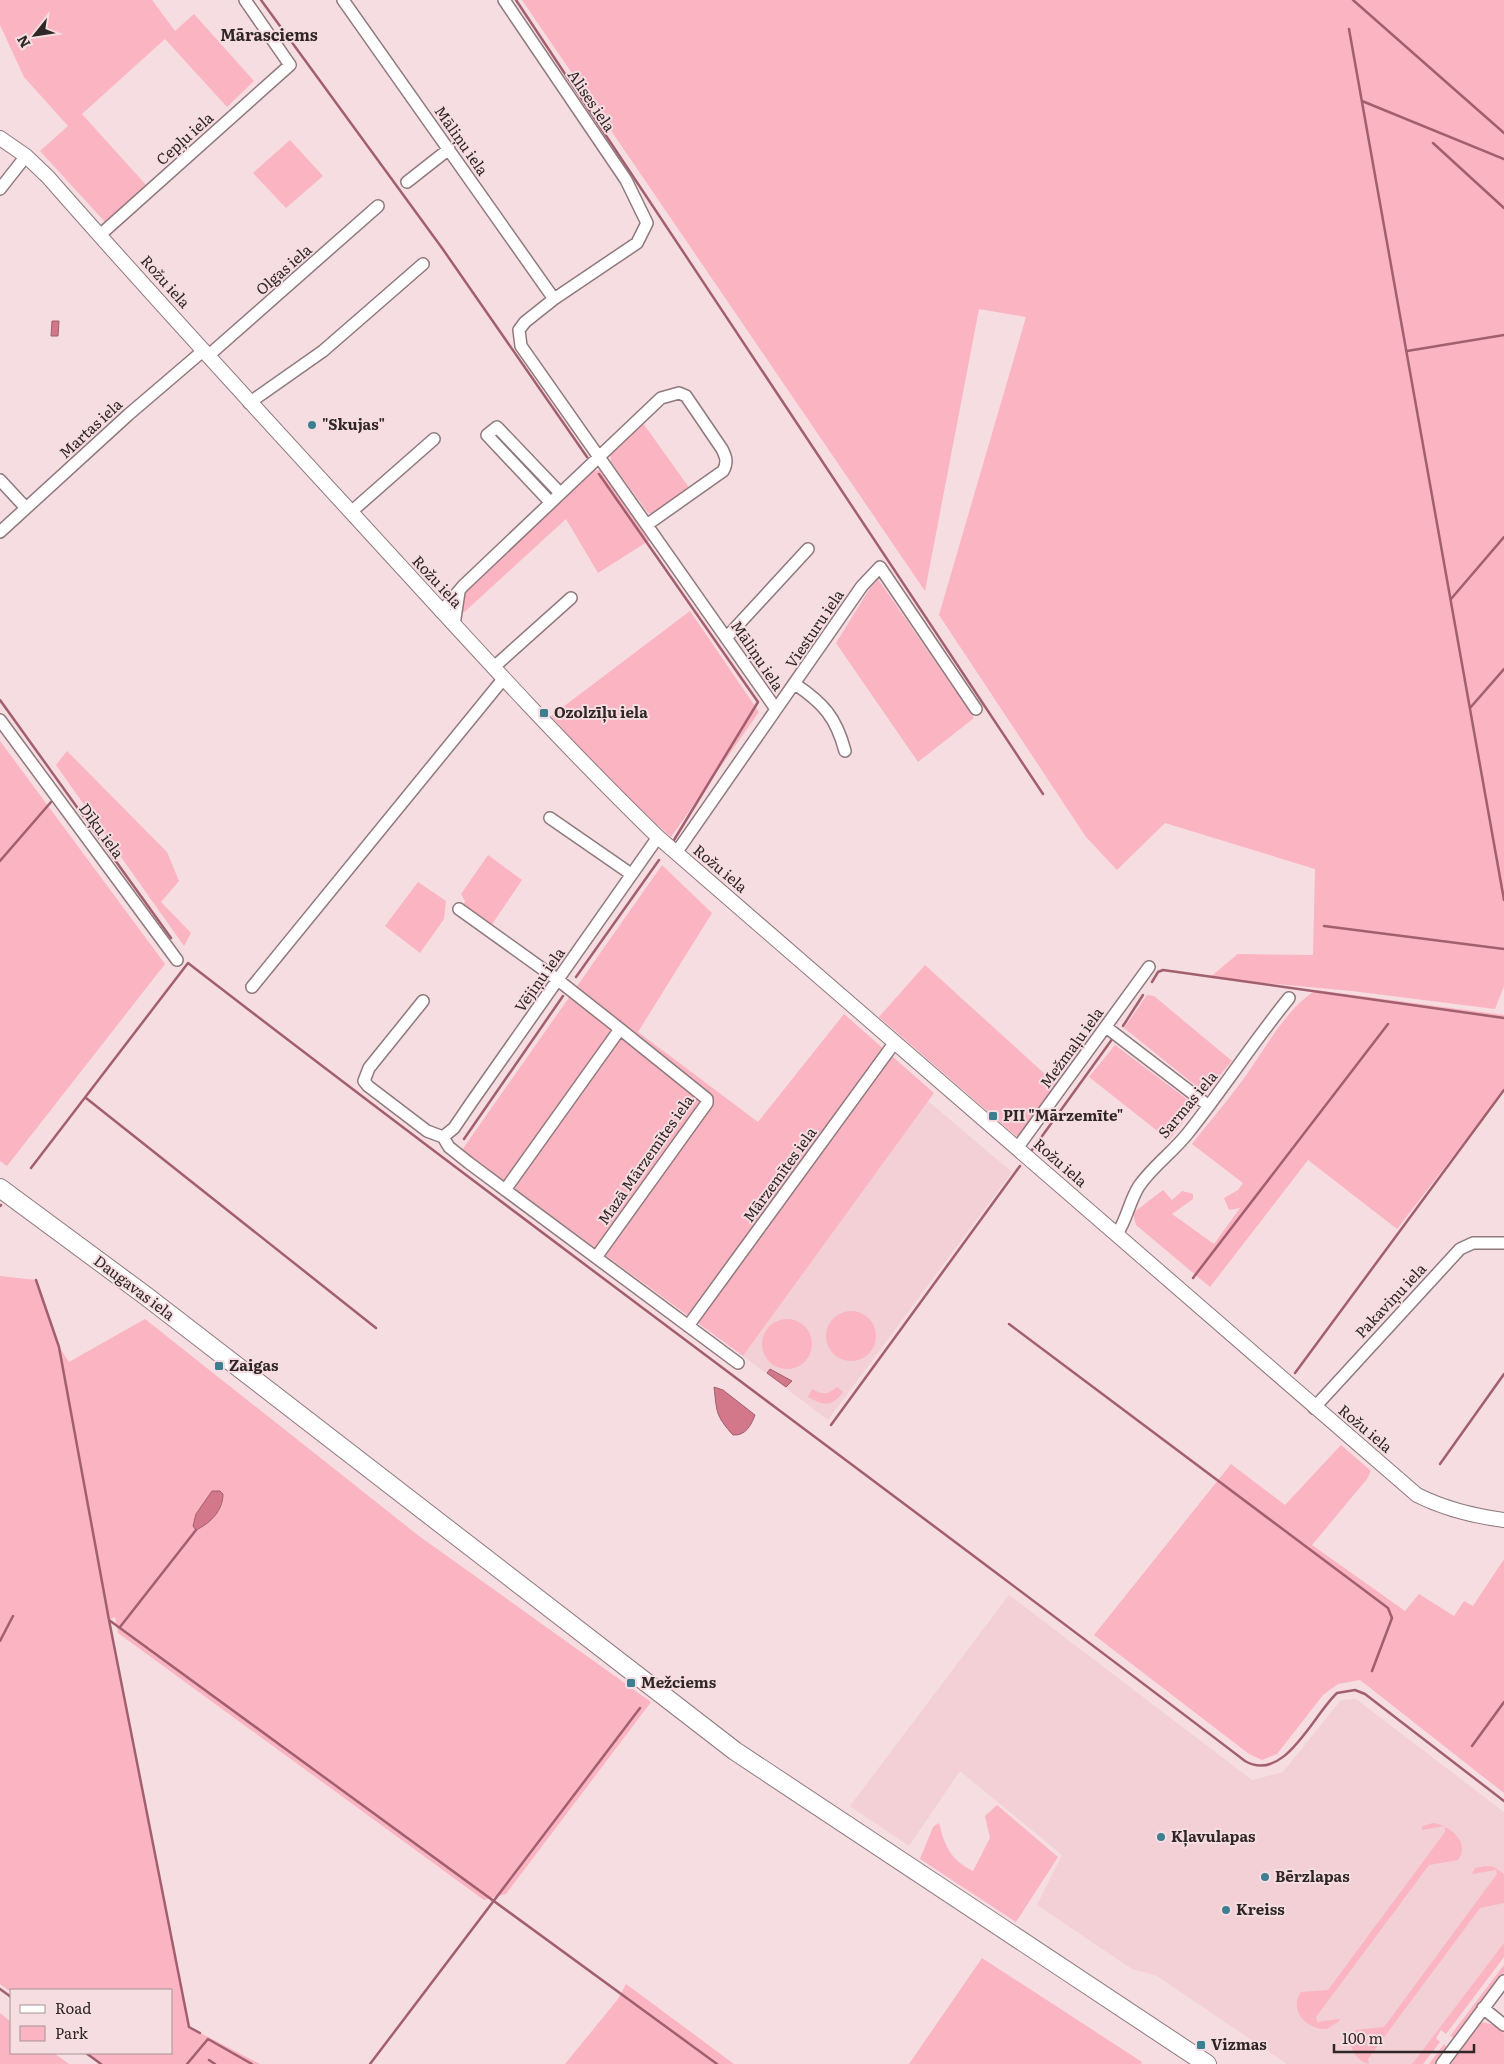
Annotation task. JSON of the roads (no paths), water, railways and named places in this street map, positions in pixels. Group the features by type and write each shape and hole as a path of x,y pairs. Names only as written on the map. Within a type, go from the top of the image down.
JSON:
{"main road":[{"name":"Daugavas iela","path":"0,1188 266,1389 736,1751 1207,2064"}],"street":[{"name":"Cepļu iela","path":"100,235 290,65 245,0"},
{"name":"Māliņu iela","path":"343,0 554,299 525,322 519,330 518,338 523,350 648,524 776,709 676,853"},
{"name":"Alises iela","path":"504,0 626,180 647,223 637,243 554,299"},
{"name":"Rožu iela","path":"0,138 26,156 48,177 249,403 441,612 596,776 658,837 1018,1147 1314,1408 1417,1495 1439,1506 1459,1512 1504,1520"},
{"path":"407,182 449,149"},
{"path":"0,189 26,156"},
{"name":"Olgas iela","path":"206,353 378,206"},
{"path":"249,403 322,351 423,264"},
{"name":"Martas iela","path":"0,532 128,415 206,353"},
{"path":"441,612 460,590 550,502 661,398 679,393 686,396 722,449 726,457 726,465 723,471 648,524"},
{"path":"550,502 487,435 497,426 560,493"},
{"path":"351,512 434,439"},
{"path":"0,480 26,508"},
{"path":"726,638 808,549"},
{"name":"Viesturu iela","path":"776,709 862,586 880,567 976,709"},
{"path":"454,625 460,590"},
{"path":"494,667 571,598"},
{"path":"252,987 504,678"},
{"path":"795,684 826,707 841,737 845,751"},
{"name":"Dīķu iela","path":"0,720 177,960"},
{"path":"550,818 631,874"},
{"name":"Vējiņu iela","path":"443,1137 454,1128 658,837"},
{"path":"460,909 558,980 620,1028 505,1190"},
{"name":"Mežmaļu iela","path":"1018,1147 1149,967"},
{"name":"Sarmas iela","path":"1117,1234 1126,1220 1132,1198 1140,1185 1159,1161 1182,1141 1240,1066 1252,1044 1289,998"},
{"path":"423,1001 369,1068 364,1081 368,1086 427,1131 443,1137 449,1147 505,1190 738,1363"},
{"path":"1106,1027 1209,1106"},
{"name":"Mazā Mārzemītes iela","path":"596,1256 707,1103 707,1099 620,1028"},
{"name":"Mārzemītes iela","path":"688,1326 895,1042"},
{"name":"Pakaviņu iela","path":"1314,1408 1460,1249 1473,1243 1504,1243"},
{"path":"1442,2064 1504,1981"},
{"path":"1483,2008 1504,2025"}],"waterway":[{"path":"261,0 442,248 587,457"},
{"path":"516,0 1043,794"},
{"path":"1353,0 1504,133"},
{"path":"1349,29 1504,900"},
{"path":"1362,101 1504,159"},
{"path":"1433,143 1504,208"},
{"path":"1407,351 1504,335"},
{"path":"599,474 758,702 674,840"},
{"path":"1451,599 1504,537"},
{"path":"1470,708 1504,669"},
{"path":"0,700 171,938"},
{"path":"0,861 51,802"},
{"path":"576,977 659,860"},
{"path":"1324,926 1504,949"},
{"path":"31,1168 188,963 451,1164 1245,1761 1259,1766 1272,1763 1285,1755 1297,1744 1337,1693 1355,1690 1365,1694 1504,1801"},
{"path":"1152,982 1158,972 1163,970 1504,1018"},
{"path":"1123,1026 1143,995"},
{"path":"464,1139 563,996"},
{"path":"1193,1278 1388,1024"},
{"path":"1032,1150 1113,1038"},
{"path":"1295,1373 1504,1090"},
{"path":"86,1098 376,1328"},
{"path":"831,1425 1020,1166"},
{"path":"36,1280 59,1347 109,1620 189,2027 200,2033"},
{"path":"1009,1324 1388,1608 1392,1618 1372,1671"},
{"path":"1440,1464 1504,1374"},
{"path":"120,1627 196,1530"},
{"path":"0,1641 13,1616"},
{"path":"109,1620 717,2064"},
{"path":"1472,1746 1504,1702"},
{"path":"370,2064 640,1708"},
{"path":"0,1989 10,1996"},
{"path":"187,2064 208,2039 252,2064"},
{"path":"87,2054 101,2064"},
{"path":"209,2060 215,2064"}],"place":[{"name":"\"Skujas\"","path":"312,425"},
{"name":"Ozolzīļu iela","path":"544,713"},
{"name":"PII \"Mārzemīte\"","path":"993,1116"},
{"name":"Zaigas","path":"219,1366"},
{"name":"Mežciems","path":"631,1683"},
{"name":"Kļavulapas","path":"1161,1837"},
{"name":"Bērzlapas","path":"1265,1877"},
{"name":"Kreiss","path":"1226,1910"},
{"name":"Vizmas","path":"1201,2045"}],"district":[{"name":"Mārasciems","path":"269,35"}]}
